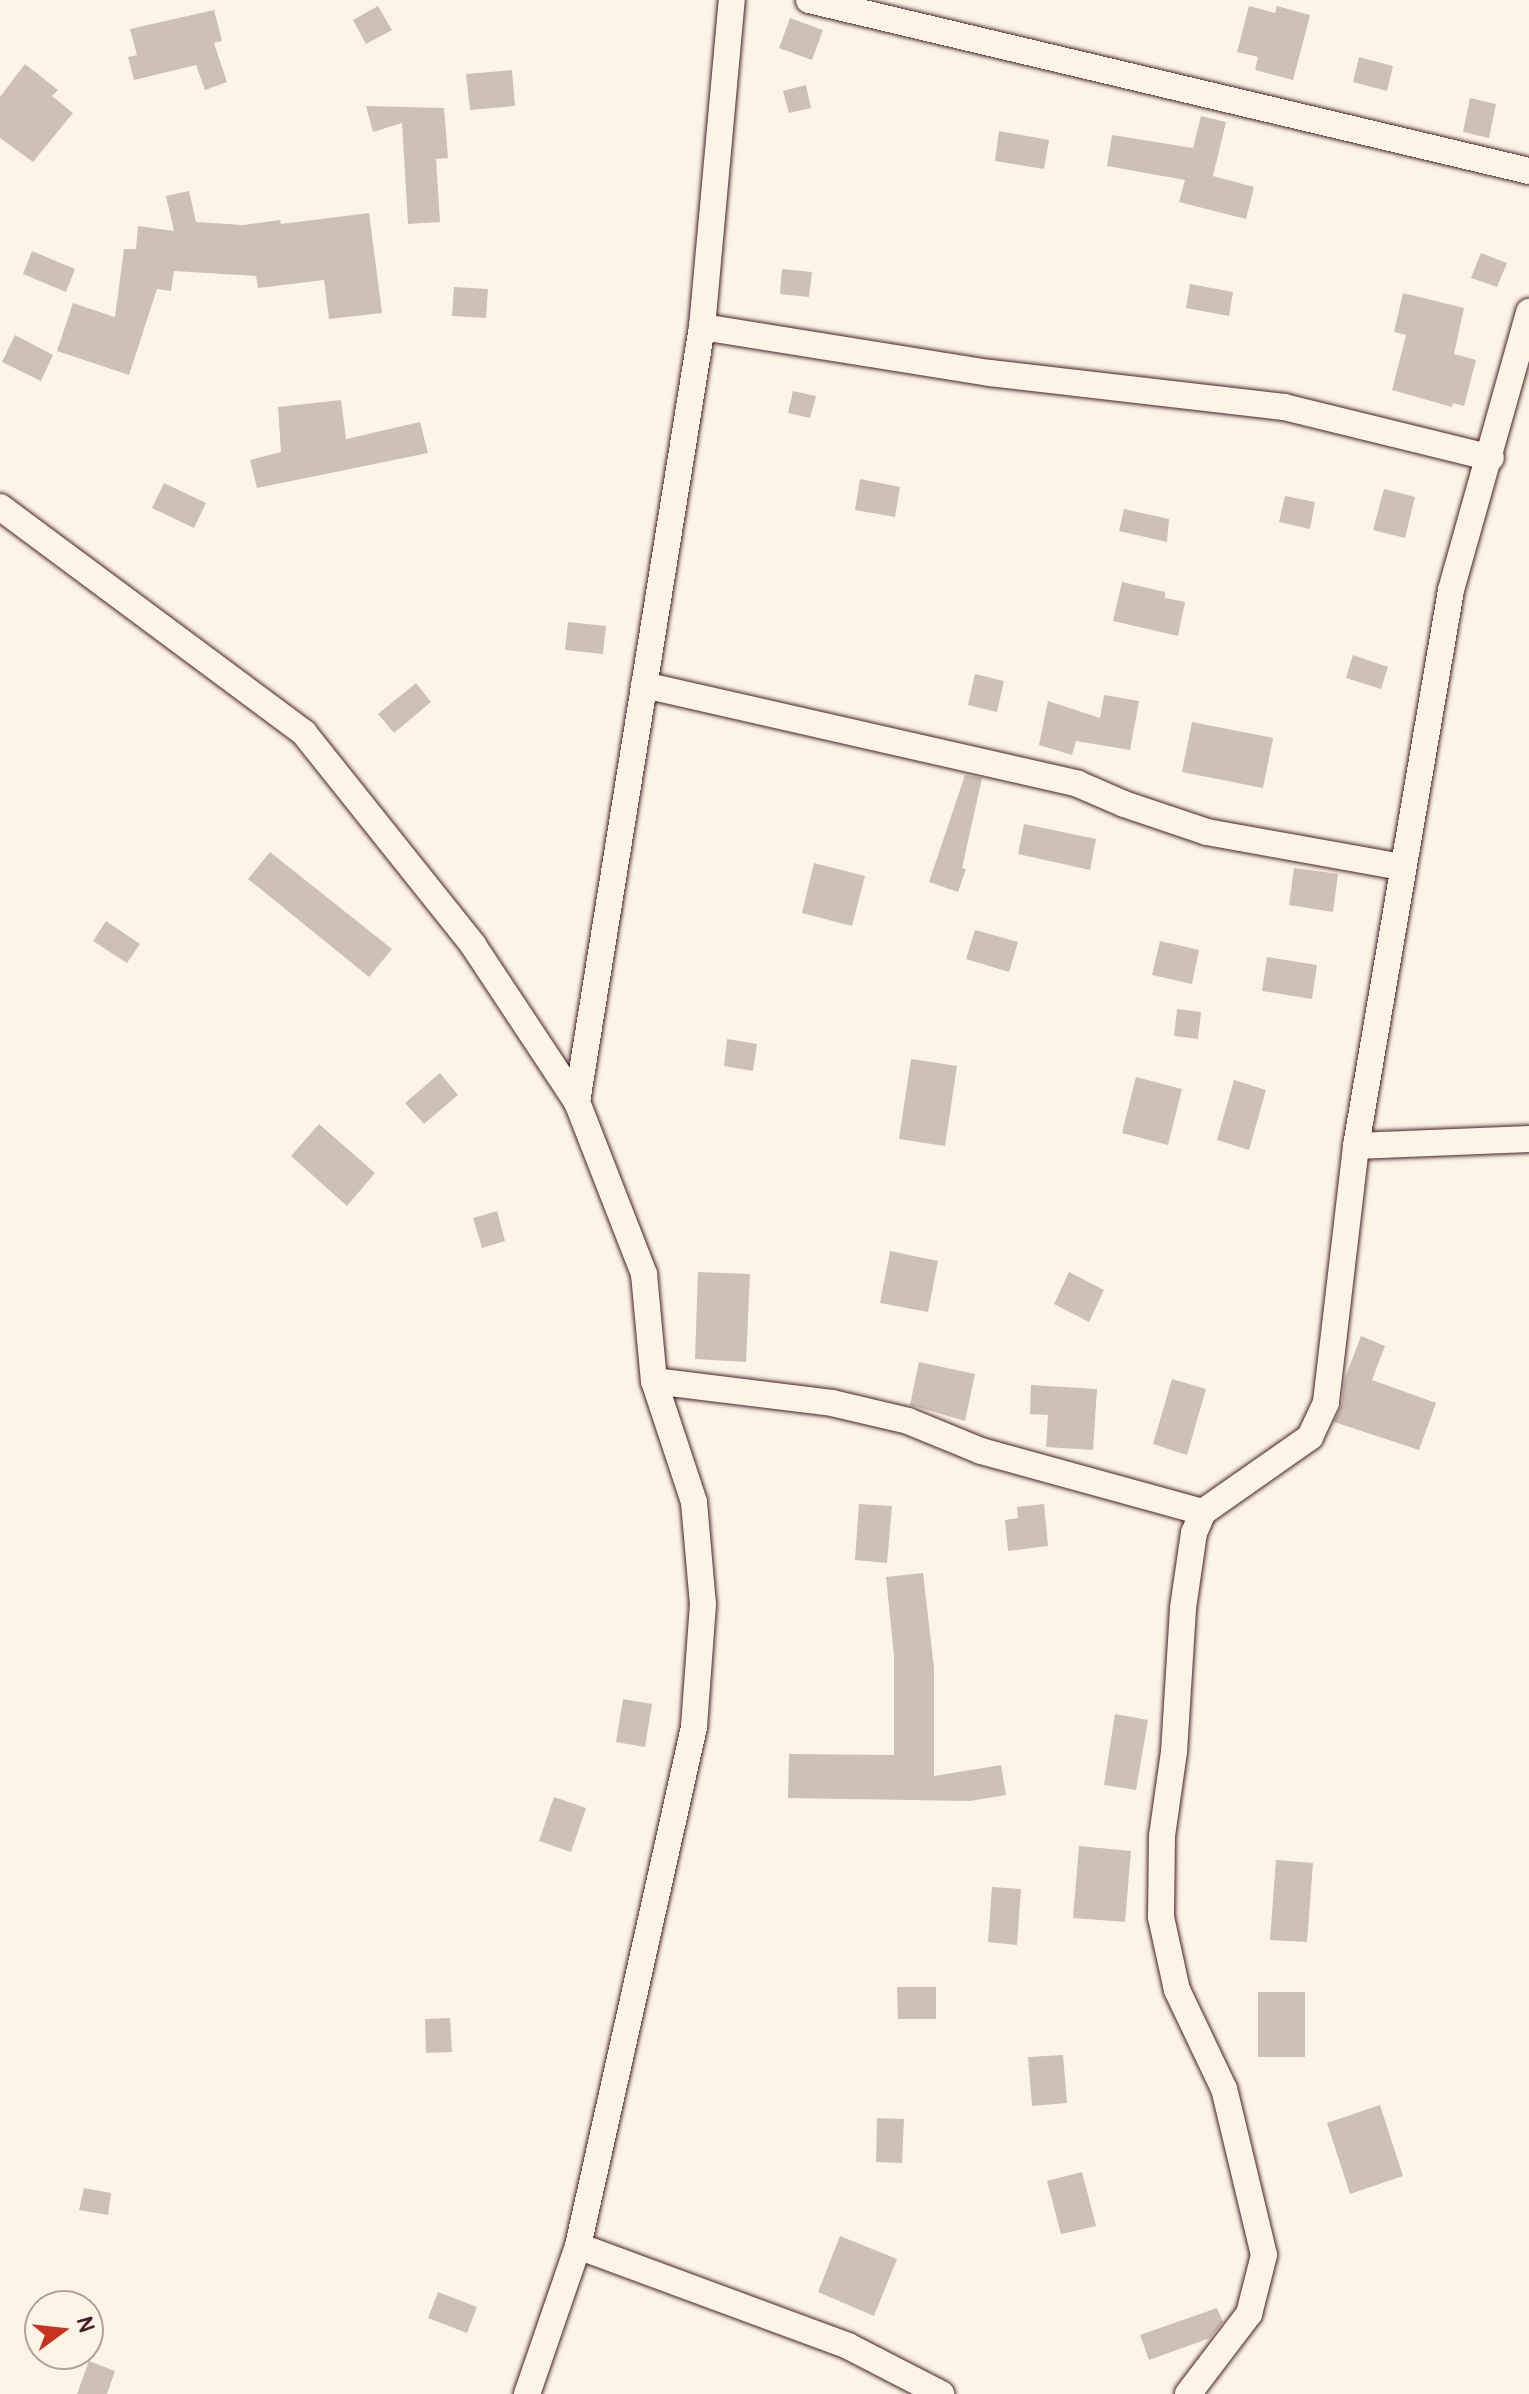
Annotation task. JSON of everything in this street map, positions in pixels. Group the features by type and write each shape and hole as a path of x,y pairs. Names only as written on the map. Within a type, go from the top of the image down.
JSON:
{"street":[{"path":"577,1102 702,327 732,0"},
{"path":"809,0 1529,171"},
{"path":"1188,2394 1249,2314 1264,2255 1224,2089 1177,1990 1161,1917 1162,1836 1174,1752 1183,1608 1194,1533 1203,1512 1310,1437 1326,1402 1356,1146 1451,590 1491,458 1529,312"},
{"path":"702,327 990,373 1284,407 1491,458"},
{"path":"0,507 304,733 473,945 577,1102 644,1274 654,1381 694,1502 703,1604 694,1727 578,2246 527,2394"},
{"path":"644,685 1078,784 1207,832 1402,867"},
{"path":"1356,1146 1529,1139"},
{"path":"654,1381 832,1403 893,1417 981,1451 1203,1512"},
{"path":"578,2246 848,2346 941,2394"}],"building":[{"path":"378,6 392,30 366,44 353,20"},
{"path":"1249,6 1275,13 1277,6 1310,15 1293,80 1255,70 1258,57 1237,52"},
{"path":"214,10 222,41 214,43 227,82 205,90 196,65 134,80 128,57 137,55 130,29"},
{"path":"790,18 823,30 812,60 779,48"},
{"path":"1359,57 1393,66 1387,91 1353,82"},
{"path":"25,64 58,90 52,96 73,113 33,162 0,138 0,97"},
{"path":"512,70 515,106 470,110 466,74"},
{"path":"806,85 811,108 789,113 783,91"},
{"path":"1470,98 1496,104 1489,138 1463,132"},
{"path":"366,106 444,108 448,158 436,159 440,222 408,224 402,123 373,132"},
{"path":"1201,116 1226,122 1213,176 1254,187 1246,219 1179,202 1185,180 1107,166 1112,135 1193,148"},
{"path":"999,131 1049,140 1044,169 995,161"},
{"path":"189,191 196,222 243,225 280,220 281,224 369,213 382,313 329,319 324,280 258,288 256,276 174,271 171,291 157,289 129,375 57,351 73,303 115,317 124,249 136,249 138,226 174,231 166,196"},
{"path":"32,251 75,269 66,292 23,274"},
{"path":"1481,253 1507,263 1497,287 1471,278"},
{"path":"782,269 812,272 809,297 780,294"},
{"path":"1190,284 1233,292 1229,316 1186,308"},
{"path":"454,287 488,289 486,318 452,316"},
{"path":"1403,293 1464,308 1454,354 1476,360 1464,406 1453,403 1452,407 1392,390 1406,335 1394,332"},
{"path":"15,335 53,355 41,381 2,362"},
{"path":"793,391 816,396 810,418 788,413"},
{"path":"341,400 346,439 420,422 428,453 257,488 250,460 281,452 278,407"},
{"path":"860,479 900,487 895,517 855,510"},
{"path":"164,483 206,503 194,528 152,508"},
{"path":"1384,489 1415,497 1405,538 1373,530"},
{"path":"1285,496 1315,502 1310,529 1279,522"},
{"path":"1124,509 1169,519 1167,542 1119,531"},
{"path":"1122,582 1165,592 1165,598 1185,602 1178,636 1113,621"},
{"path":"568,622 606,626 603,654 565,650"},
{"path":"1353,655 1388,667 1381,689 1346,678"},
{"path":"975,674 1004,681 997,712 968,705"},
{"path":"416,683 431,702 394,733 378,714"},
{"path":"1104,695 1139,701 1130,750 1076,741 1072,755 1039,745 1048,701 1100,718"},
{"path":"1192,722 1273,738 1263,788 1182,772"},
{"path":"965,775 982,778 962,868 966,869 958,892 929,882"},
{"path":"1024,824 1096,839 1090,870 1018,854"},
{"path":"270,852 392,949 369,977 248,879"},
{"path":"814,863 865,876 852,926 802,913"},
{"path":"1294,868 1338,874 1333,912 1289,905"},
{"path":"106,921 140,944 127,963 93,941"},
{"path":"975,930 1018,942 1009,972 966,959"},
{"path":"1160,941 1199,950 1192,984 1152,975"},
{"path":"1267,957 1317,965 1312,999 1262,991"},
{"path":"1177,1009 1201,1012 1198,1039 1174,1036"},
{"path":"727,1039 757,1044 753,1071 724,1066"},
{"path":"911,1059 957,1066 945,1146 899,1139"},
{"path":"440,1073 458,1095 424,1124 405,1103"},
{"path":"1136,1077 1182,1089 1168,1145 1122,1133"},
{"path":"1234,1080 1266,1090 1249,1150 1217,1140"},
{"path":"319,1124 375,1173 347,1206 291,1156"},
{"path":"497,1211 505,1241 482,1248 473,1218"},
{"path":"890,1251 938,1261 928,1312 880,1303"},
{"path":"698,1272 750,1274 746,1362 695,1359"},
{"path":"1069,1272 1104,1290 1089,1322 1054,1304"},
{"path":"1361,1336 1385,1346 1372,1380 1436,1403 1419,1450 1334,1422 1342,1404 1345,1378"},
{"path":"919,1362 975,1374 965,1421 910,1405"},
{"path":"1172,1379 1206,1389 1187,1455 1153,1444"},
{"path":"1031,1385 1097,1389 1093,1450 1046,1447 1048,1415 1030,1414"},
{"path":"859,1504 892,1506 887,1563 855,1560"},
{"path":"1044,1504 1048,1546 1008,1551 1005,1520 1018,1518 1017,1507"},
{"path":"923,1573 934,1668 934,1776 1001,1765 1006,1795 970,1801 788,1798 789,1754 894,1755 894,1656 886,1577"},
{"path":"623,1699 652,1704 645,1747 616,1742"},
{"path":"1115,1714 1148,1720 1136,1790 1104,1785"},
{"path":"554,1797 586,1808 571,1852 539,1841"},
{"path":"1079,1846 1131,1851 1125,1922 1073,1918"},
{"path":"1276,1860 1313,1863 1307,1942 1270,1940"},
{"path":"992,1887 1021,1889 1017,1945 988,1942"},
{"path":"897,1987 936,1987 936,2019 898,2019"},
{"path":"1258,1992 1305,1992 1305,2057 1258,2057"},
{"path":"450,2018 452,2052 426,2053 425,2019"},
{"path":"1063,2055 1067,2103 1032,2106 1028,2057"},
{"path":"1380,2105 1403,2176 1350,2194 1327,2123"},
{"path":"877,2118 904,2119 902,2163 876,2162"},
{"path":"1082,2172 1096,2226 1061,2234 1047,2181"},
{"path":"84,2188 111,2193 108,2215 79,2210"},
{"path":"840,2236 897,2259 874,2316 818,2292"},
{"path":"438,2292 477,2307 467,2333 428,2318"},
{"path":"1217,2308 1223,2322 1210,2338 1149,2360 1140,2335"},
{"path":"104,2367 115,2371 107,2394 77,2394 86,2370 104,2370"}]}
